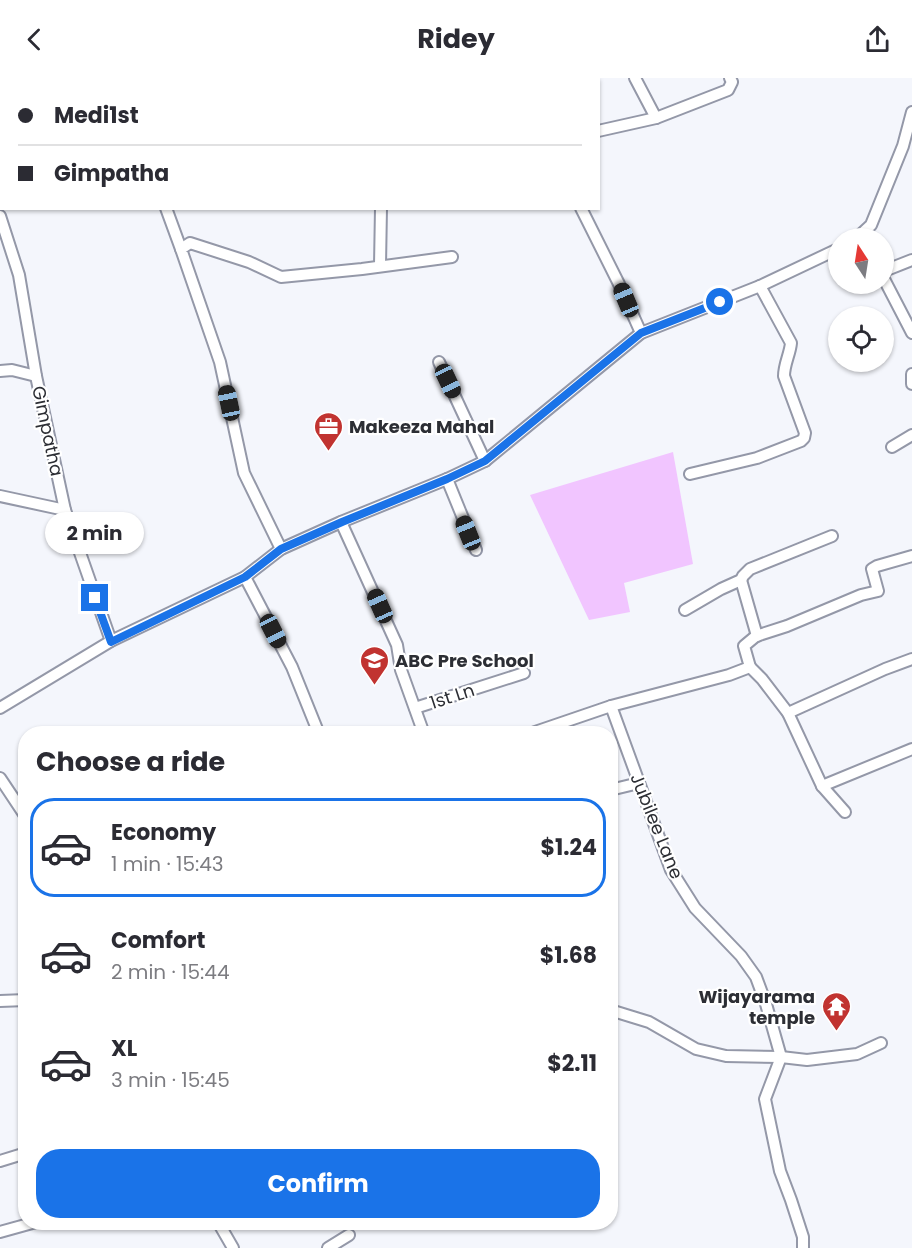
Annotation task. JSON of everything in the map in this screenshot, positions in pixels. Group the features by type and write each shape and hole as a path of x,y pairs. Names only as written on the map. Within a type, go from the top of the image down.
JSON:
{"street":[{"path":"635,78 656,118"},
{"path":"600,131 656,118 728,90 732,82 730,78"},
{"path":"868,228 903,146 912,112"},
{"path":"167,210 220,362 244,473 281,549"},
{"path":"380,265 381,210"},
{"path":"582,210 641,333"},
{"name":"Gimpatha","path":"0,216 19,275 36,376 65,510 111,642"},
{"path":"181,249 190,243 249,262 281,277 452,257"},
{"path":"0,708 111,642 245,577 281,549 485,461 641,333 760,286 828,254"},
{"path":"894,267 912,260"},
{"path":"690,474 757,458 804,438 805,433 784,376 784,367 791,343 760,286"},
{"path":"892,294 912,333"},
{"path":"440,362 485,461"},
{"path":"0,371 12,370 36,376"},
{"path":"912,375 912,384"},
{"path":"892,447 912,435"},
{"path":"447,479 476,550"},
{"path":"0,496 65,510"},
{"path":"342,522 398,645 401,670 421,726"},
{"path":"685,610 741,580 750,569 832,536"},
{"path":"844,812 822,786 788,713 750,667 744,646 757,636 861,595 879,591 872,569 912,556"},
{"path":"245,577 292,667 316,726"},
{"path":"741,580 757,636"},
{"path":"788,713 912,659"},
{"path":"553,726 611,706 729,675 750,667"},
{"name":"1st Ln","path":"415,708 524,673"},
{"name":"Jubilee Lane","path":"611,706 671,870 695,908 741,956 756,977 781,1057"},
{"path":"822,786 912,749"},
{"path":"0,778 18,805"},
{"path":"618,788 639,783"},
{"path":"0,1001 18,1000"},
{"path":"618,1012 649,1022 696,1049 726,1056 807,1060 857,1054 881,1042"},
{"path":"781,1057 765,1100 780,1171 803,1237 803,1248"},
{"path":"0,1161 18,1155"},
{"path":"0,1232 18,1227"},
{"path":"223,1230 233,1248"},
{"path":"328,1248 349,1235"}],"shaded area":[{"path":"673,452 693,564 624,583 630,612 589,620 530,495"}],"place":[{"name":"Makeeza Mahal","path":"328,452"},
{"name":"ABC Pre School","path":"374,686"},
{"name":"Wijayarama temple","path":"836,1032"}],"route":[{"path":"95,598 111,642 245,577 281,549 485,461 641,333 720,302"}]}
